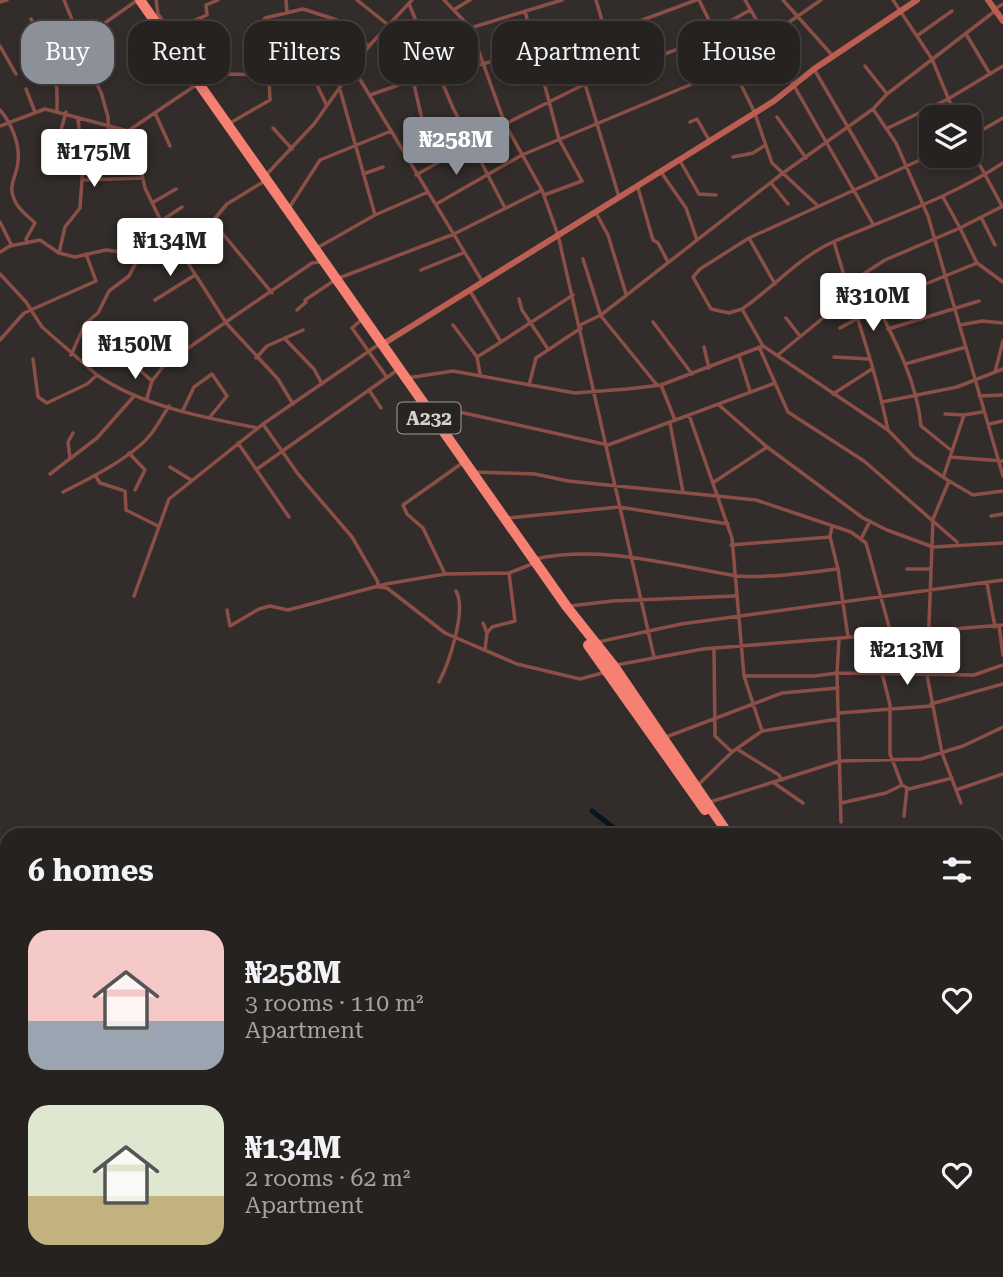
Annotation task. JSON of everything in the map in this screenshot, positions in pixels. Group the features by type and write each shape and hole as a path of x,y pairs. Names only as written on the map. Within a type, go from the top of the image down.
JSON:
{"highway":[{"name":"A232","path":"137,0 158,21"},
{"name":"A232","path":"137,0 155,21"},
{"name":"A232","path":"202,84 319,262 334,280 391,373 473,472 721,828"},
{"name":"A232","path":"196,85 315,249 377,347 406,378 432,414 461,464 610,669"},
{"name":"A232","path":"647,723 662,738 697,786 722,828"}],"street":[{"path":"0,2 7,0"},
{"path":"64,0 73,21"},
{"path":"106,21 137,0"},
{"path":"156,0 156,16"},
{"path":"192,21 207,15 206,5 218,0"},
{"path":"286,0 287,13"},
{"path":"357,0 383,21"},
{"path":"444,0 465,21"},
{"path":"455,9 470,0"},
{"path":"478,25 562,0"},
{"path":"596,0 602,21"},
{"path":"641,21 698,0 708,21"},
{"path":"746,0 757,21"},
{"path":"783,0 834,57"},
{"path":"792,21 821,0"},
{"path":"893,0 932,59 951,105"},
{"path":"134,596 169,499 258,428 377,347 638,188 754,111 774,101 791,85 917,0"},
{"path":"990,0 1003,14"},
{"path":"390,21 410,2 418,21"},
{"path":"999,7 1003,22"},
{"path":"530,385 536,358 601,314 783,173 873,109 887,94 999,7"},
{"path":"263,21 303,9 337,20 369,46"},
{"path":"733,21 750,10"},
{"path":"525,11 528,21"},
{"path":"918,35 951,11"},
{"path":"965,33 990,74"},
{"path":"365,52 379,34"},
{"path":"0,46 16,74"},
{"path":"478,49 505,124 543,193 558,235 608,445 638,600 654,657"},
{"path":"478,64 492,61"},
{"path":"865,66 887,94"},
{"path":"888,128 948,99 1003,66"},
{"path":"814,69 849,124 878,179"},
{"path":"57,84 57,111"},
{"path":"97,84 108,124 109,154"},
{"path":"228,124 270,100 269,84"},
{"path":"316,84 326,104"},
{"path":"363,84 416,175 438,203 463,253 483,282"},
{"path":"370,94 401,84"},
{"path":"414,84 427,141 463,126"},
{"path":"443,84 505,208"},
{"path":"297,310 334,280 454,234 505,208 582,181 559,139 543,84"},
{"path":"505,124 583,84"},
{"path":"585,84 598,120 595,125"},
{"path":"438,203 522,155 689,84"},
{"path":"740,84 754,111 772,163 819,207"},
{"path":"128,131 196,85"},
{"path":"791,85 873,224"},
{"path":"0,252 12,246 42,240 59,253 75,257 107,250 141,253 178,246 213,221 227,204 264,179 292,149 339,86"},
{"path":"339,86 375,215"},
{"path":"26,89 34,112"},
{"path":"873,109 888,128 923,204 1003,476"},
{"path":"0,110 10,122 18,159 12,177 16,204 35,223 26,239 27,243"},
{"path":"0,126 34,112 57,111 128,131 135,141 143,178 161,221 228,324 256,358 278,379 293,404"},
{"path":"58,141 66,112"},
{"path":"155,112 170,146"},
{"path":"777,117 806,158"},
{"path":"59,253 65,227 80,208 83,180 78,118"},
{"path":"982,130 1003,118"},
{"path":"690,122 697,119 709,140"},
{"path":"595,125 613,168 620,199"},
{"path":"273,128 292,149"},
{"path":"288,210 320,160 391,131"},
{"path":"435,138 445,156"},
{"path":"416,175 445,156 473,143"},
{"path":"733,157 753,153 764,145"},
{"path":"680,159 699,194 716,195"},
{"path":"919,160 749,238 700,269 693,278 711,309 729,313 742,309 813,253 873,224 943,197 1003,163"},
{"path":"363,174 383,167"},
{"path":"779,354 823,318 862,275 885,260 960,228 1002,206 980,168"},
{"path":"661,172 686,208 697,240"},
{"path":"83,180 143,178"},
{"path":"771,183 788,204"},
{"path":"638,188 653,240 658,243 668,262"},
{"path":"152,203 176,189"},
{"path":"315,249 375,215 428,192"},
{"path":"943,197 977,263 1003,282"},
{"path":"161,221 183,207"},
{"path":"596,213 608,235 626,294"},
{"path":"981,218 995,245"},
{"path":"213,221 272,293"},
{"path":"0,222 12,246"},
{"path":"749,238 775,284"},
{"path":"834,242 855,318 873,368 888,430"},
{"path":"71,355 85,324 98,313 109,290 129,276 141,253"},
{"path":"421,270 463,253"},
{"path":"0,340 18,318 96,281 86,254"},
{"path":"583,259 601,314 659,385 675,420"},
{"path":"147,398 152,381 165,364 202,337 228,324 244,309 272,293 312,263 319,262"},
{"path":"840,328 906,292 977,263"},
{"path":"0,275 12,284 42,327 71,355 114,387 183,410 258,428"},
{"path":"155,300 195,275"},
{"path":"862,275 905,364 917,395 921,426 952,451"},
{"path":"470,291 501,342"},
{"path":"477,357 530,324 556,303 573,295"},
{"path":"519,299 530,324 548,349"},
{"path":"888,329 979,302"},
{"path":"742,309 788,412 864,460 959,543"},
{"path":"786,318 800,335"},
{"path":"960,325 982,321 1003,323"},
{"path":"653,322 692,374"},
{"path":"453,325 477,357 480,374"},
{"path":"256,358 267,346 303,330"},
{"path":"285,339 314,369 322,384"},
{"path":"995,372 1003,341"},
{"path":"704,347 709,368"},
{"path":"406,378 453,371 575,393 659,385 761,347 779,354 832,394 888,430 914,457 944,475 949,481 973,495 1003,491"},
{"path":"905,364 966,347"},
{"path":"738,356 750,391"},
{"path":"125,358 152,381"},
{"path":"834,358 869,359"},
{"path":"33,359 38,397 47,403 87,384 97,375"},
{"path":"832,394 873,368"},
{"path":"882,402 975,382 1003,369"},
{"path":"257,469 391,373"},
{"path":"183,410 194,387 212,374 227,396 210,417"},
{"path":"432,414 446,409 608,445 775,383"},
{"path":"368,389 381,408"},
{"path":"50,474 97,438 136,394"},
{"path":"979,396 1003,395"},
{"path":"718,404 766,447 870,521 933,547 959,543 972,546 1003,543"},
{"path":"63,492 95,475 150,436 169,406"},
{"path":"945,414 983,412"},
{"path":"690,415 728,524 744,676 762,731"},
{"path":"944,475 964,415"},
{"path":"989,424 1003,421"},
{"path":"670,423 683,492"},
{"path":"264,424 298,474 352,537 378,582 377,587"},
{"path":"70,458 68,442 73,433"},
{"path":"239,443 289,517"},
{"path":"714,482 766,447"},
{"path":"128,452 145,470 135,490"},
{"path":"950,457 1000,462"},
{"path":"445,574 423,528 407,514 403,505 461,464"},
{"path":"170,467 191,480"},
{"path":"473,472 497,470 568,481 772,503 862,537"},
{"path":"95,475 100,483 124,490 127,510 158,526"},
{"path":"949,481 933,519 927,676 942,753 961,803"},
{"path":"505,518 619,506 728,524"},
{"path":"991,516 1003,514"},
{"path":"870,521 862,537 883,595 889,634 885,673 891,758 905,787 904,816"},
{"path":"832,526 830,537 844,600 848,637"},
{"path":"731,545 830,537"},
{"path":"227,610 230,626 259,609 270,606 288,610 377,587 445,574 509,573 592,555 670,562 734,576 838,569"},
{"path":"907,569 931,569"},
{"path":"487,633 492,627 515,621 509,573"},
{"path":"593,643 636,635 647,629 1003,580"},
{"path":"987,583 999,626 1003,655"},
{"path":"387,586 429,622 454,636 517,664 580,679 654,657 713,648 839,639 928,629 999,626"},
{"path":"439,682 449,663 459,613 456,591"},
{"path":"567,607 638,600 735,596"},
{"path":"483,624 487,633 485,650"},
{"path":"839,639 837,673 841,822"},
{"path":"713,648 716,739 732,752"},
{"path":"744,676 815,676 837,673 974,676 1003,665"},
{"path":"838,713 931,705 1003,684"},
{"path":"662,738 799,690 838,688"},
{"path":"697,786 732,752 762,731 838,719"},
{"path":"708,803 840,761 921,759 1003,727"},
{"path":"737,749 779,775 782,780"},
{"path":"956,790 1003,774"},
{"path":"841,803 952,778"},
{"path":"774,783 803,803"}],"waterway":[{"path":"592,811 614,828"}]}
